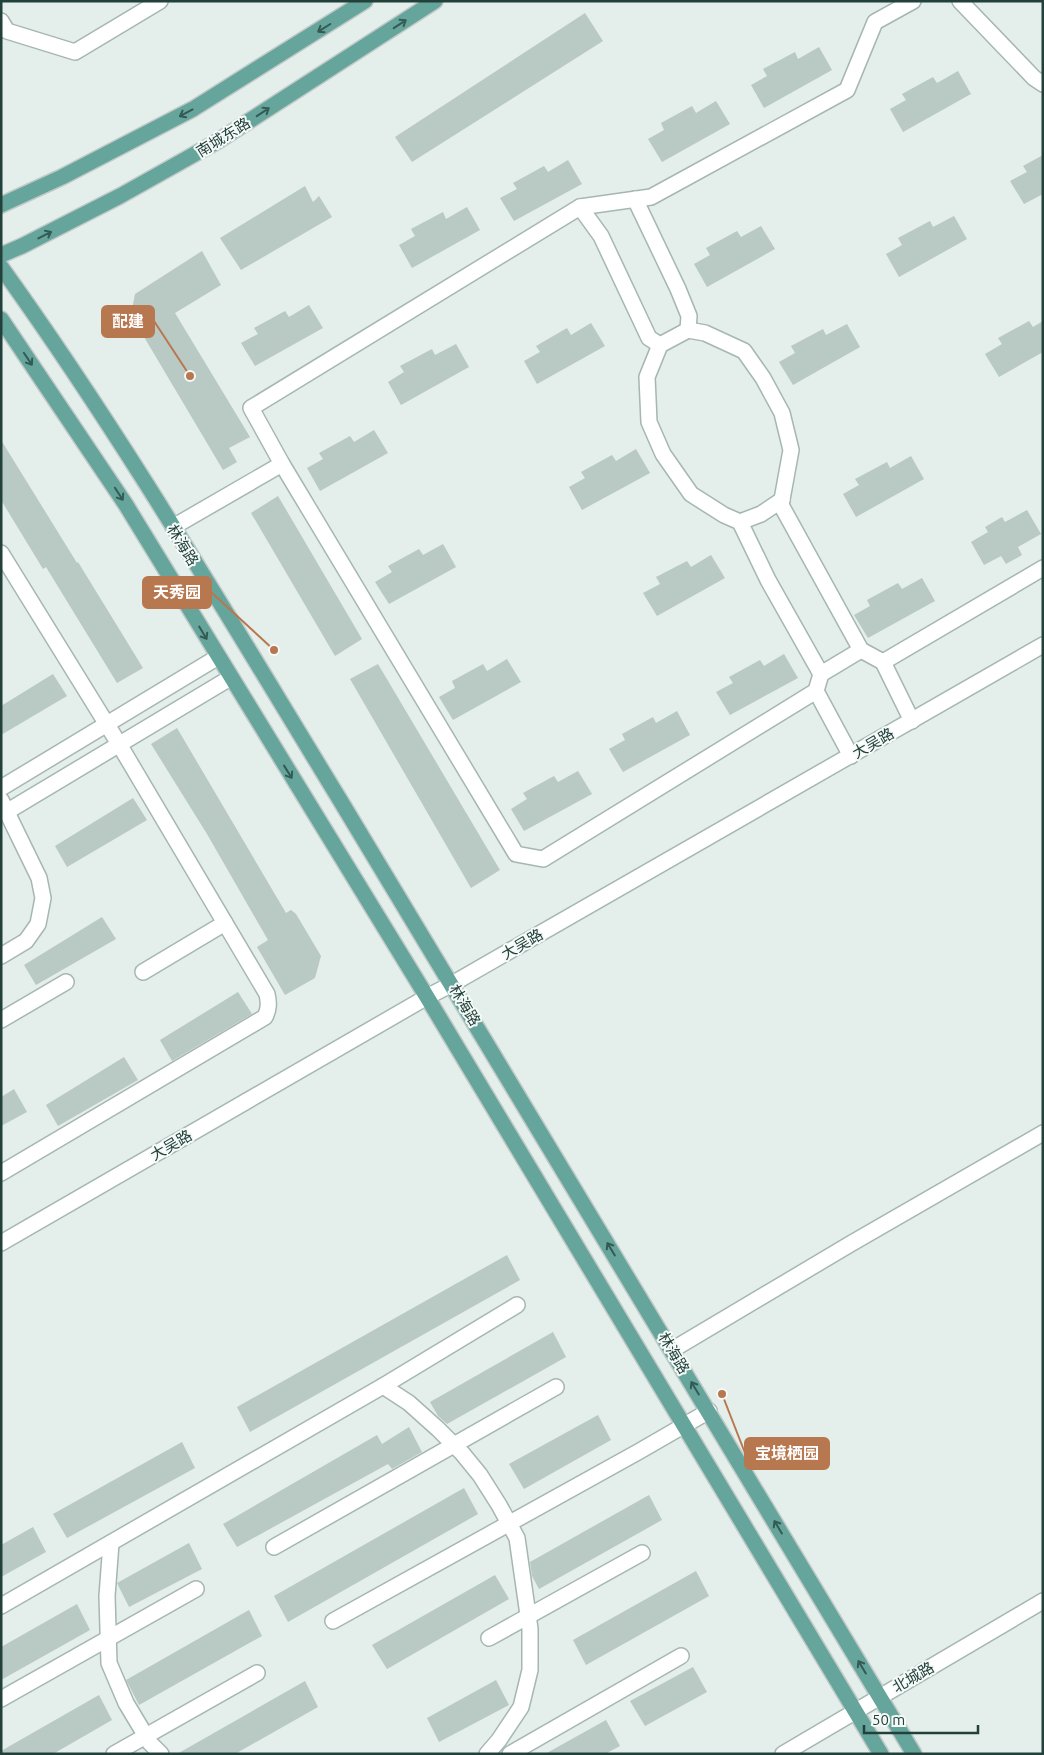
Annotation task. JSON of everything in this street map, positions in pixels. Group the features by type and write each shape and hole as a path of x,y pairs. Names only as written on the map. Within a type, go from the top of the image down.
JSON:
{"main road":[{"path":"1,205 70,173 193,109 365,1"},
{"name":"南城东路","path":"1,255 120,196 218,142 435,1"},
{"name":"林海路","path":"1,267 107,423 173,527 452,984 914,1754"},
{"name":"林海路","path":"1,319 126,505 230,678 427,997 881,1754"}],"street":[{"path":"1,21 7,31 75,52 160,1"},
{"path":"861,650 821,674 816,691 543,859 516,854 282,464 251,408 580,207 651,197 847,90 875,22 913,1"},
{"path":"960,1 1034,78 1043,84"},
{"path":"635,199 689,316 688,330"},
{"path":"580,207 601,236 649,338 660,345"},
{"path":"821,674 768,580 740,522 724,515 691,494 663,454 649,422 647,377 660,345 688,330 705,333 744,351 763,378 782,413 791,450 781,505 861,650 883,662 912,720"},
{"path":"173,527 282,464"},
{"path":"740,522 761,514 782,500"},
{"path":"1,553 106,724 267,994 268,1010 265,1017 1,1173"},
{"path":"883,662 1043,568"},
{"name":"大吴路","path":"1,1243 1043,645"},
{"path":"1,788 218,657"},
{"path":"1,956 26,941 38,924 43,898 39,878 4,805 118,744 230,678"},
{"path":"816,691 851,756"},
{"path":"143,972 225,923"},
{"path":"1,1020 66,982"},
{"path":"672,1350 1043,1133"},
{"path":"1,1606 383,1386 517,1306"},
{"path":"383,1386 408,1403 438,1428 455,1446 480,1475 517,1538 530,1629 530,1670 521,1707 499,1740 487,1754"},
{"path":"274,1547 556,1387"},
{"path":"333,1621 709,1411"},
{"path":"111,1543 107,1596 109,1664 126,1703 146,1736 161,1754"},
{"path":"489,1638 642,1552"},
{"path":"1,1699 196,1589"},
{"name":"北城路","path":"783,1754 1043,1602"},
{"path":"510,1754 681,1656"},
{"path":"114,1754 257,1673"}],"building":[{"path":"585,13 603,41 412,162 395,137"},
{"path":"819,47 832,70 764,108 751,85 767,76 763,69 795,52 798,59"},
{"path":"958,71 971,94 903,132 890,109 906,100 902,94 933,77 937,83"},
{"path":"716,101 730,124 662,162 648,139 664,130 661,123 692,106 696,113"},
{"path":"1043,155 1043,194 1024,204 1010,181 1027,172 1023,166"},
{"path":"568,160 582,184 514,221 500,198 517,189 513,183 544,166 548,172"},
{"path":"305,186 313,202 319,196 332,217 241,270 220,238"},
{"path":"467,207 480,230 412,268 399,245 415,236 411,229 443,212 446,219"},
{"path":"954,216 967,239 899,277 886,254 902,245 898,238 930,221 933,227"},
{"path":"761,226 775,249 707,287 694,264 710,255 706,248 737,231 741,237"},
{"path":"202,251 221,285 175,313 250,437 229,448 237,462 223,470 131,315 135,294"},
{"path":"309,305 323,328 255,366 241,343 258,334 254,328 285,311 289,317"},
{"path":"1029,321 1033,327 1043,321 1043,352 999,377 985,354 1002,344 998,338"},
{"path":"591,323 605,346 537,384 524,361 540,352 536,346 567,328 571,335"},
{"path":"847,324 860,347 793,385 779,362 795,353 791,346 823,329 826,335"},
{"path":"456,344 469,367 401,405 388,382 404,372 400,366 432,349 435,355"},
{"path":"374,430 388,453 320,491 307,468 323,459 319,453 350,436 354,442"},
{"path":"1,440 143,668 117,683 46,567 43,569 1,500"},
{"path":"636,449 650,473 582,510 569,487 585,478 581,472 612,455 616,461"},
{"path":"911,456 924,479 856,517 843,494 859,485 855,479 887,462 890,468"},
{"path":"278,496 362,639 335,656 251,513"},
{"path":"1027,510 1041,534 1018,547 1022,555 1006,564 1001,556 984,565 971,542 988,532 985,527 1002,517 1005,522"},
{"path":"443,544 456,567 389,604 375,582 392,572 388,566 419,549 423,555"},
{"path":"711,555 725,578 657,616 643,593 660,584 656,577 687,561 691,567"},
{"path":"922,578 935,601 868,638 854,615 870,606 867,600 898,583 902,589"},
{"path":"784,654 798,678 730,715 716,692 733,683 729,677 760,660 764,666"},
{"path":"507,659 521,682 453,720 439,697 455,688 452,681 483,664 487,671"},
{"path":"378,664 500,870 471,888 350,679"},
{"path":"53,674 67,696 1,735 1,706"},
{"path":"677,711 690,735 623,772 609,749 625,740 622,734 653,717 656,723"},
{"path":"177,728 286,913 291,910 296,914 321,956 315,978 285,995 257,947 268,940 207,834 151,744"},
{"path":"578,771 592,794 524,831 511,809 527,799 523,793 554,776 558,782"},
{"path":"133,798 147,820 67,867 55,846"},
{"path":"102,917 116,939 36,985 24,965"},
{"path":"238,992 252,1014 172,1061 160,1040"},
{"path":"124,1057 138,1080 58,1126 46,1105"},
{"path":"14,1089 27,1112 1,1126 1,1097"},
{"path":"507,1255 520,1280 250,1432 237,1407"},
{"path":"553,1332 566,1357 447,1424 438,1416 430,1402"},
{"path":"598,1415 611,1440 524,1489 509,1464"},
{"path":"409,1427 422,1452 392,1469 388,1464 237,1547 223,1524 377,1435 382,1444"},
{"path":"182,1442 195,1468 67,1538 53,1514"},
{"path":"464,1488 478,1514 288,1622 274,1596"},
{"path":"649,1495 662,1520 539,1589 532,1576 530,1562"},
{"path":"33,1527 46,1552 1,1577 1,1545"},
{"path":"189,1543 202,1569 129,1607 117,1583"},
{"path":"696,1571 709,1596 586,1665 573,1640"},
{"path":"495,1575 509,1599 387,1669 372,1645"},
{"path":"77,1604 90,1630 1,1680 1,1647"},
{"path":"249,1610 262,1636 139,1705 126,1680"},
{"path":"693,1667 707,1692 645,1726 630,1701"},
{"path":"496,1680 509,1705 439,1742 427,1718"},
{"path":"305,1681 318,1707 235,1754 177,1754"},
{"path":"99,1695 112,1720 53,1754 1,1754 1,1751"},
{"path":"606,1720 620,1746 605,1754 545,1754"}],"place":[{"name":"配建","path":"190,376"},
{"name":"天秀园","path":"274,650"},
{"name":"宝境栖园","path":"722,1394"}]}
